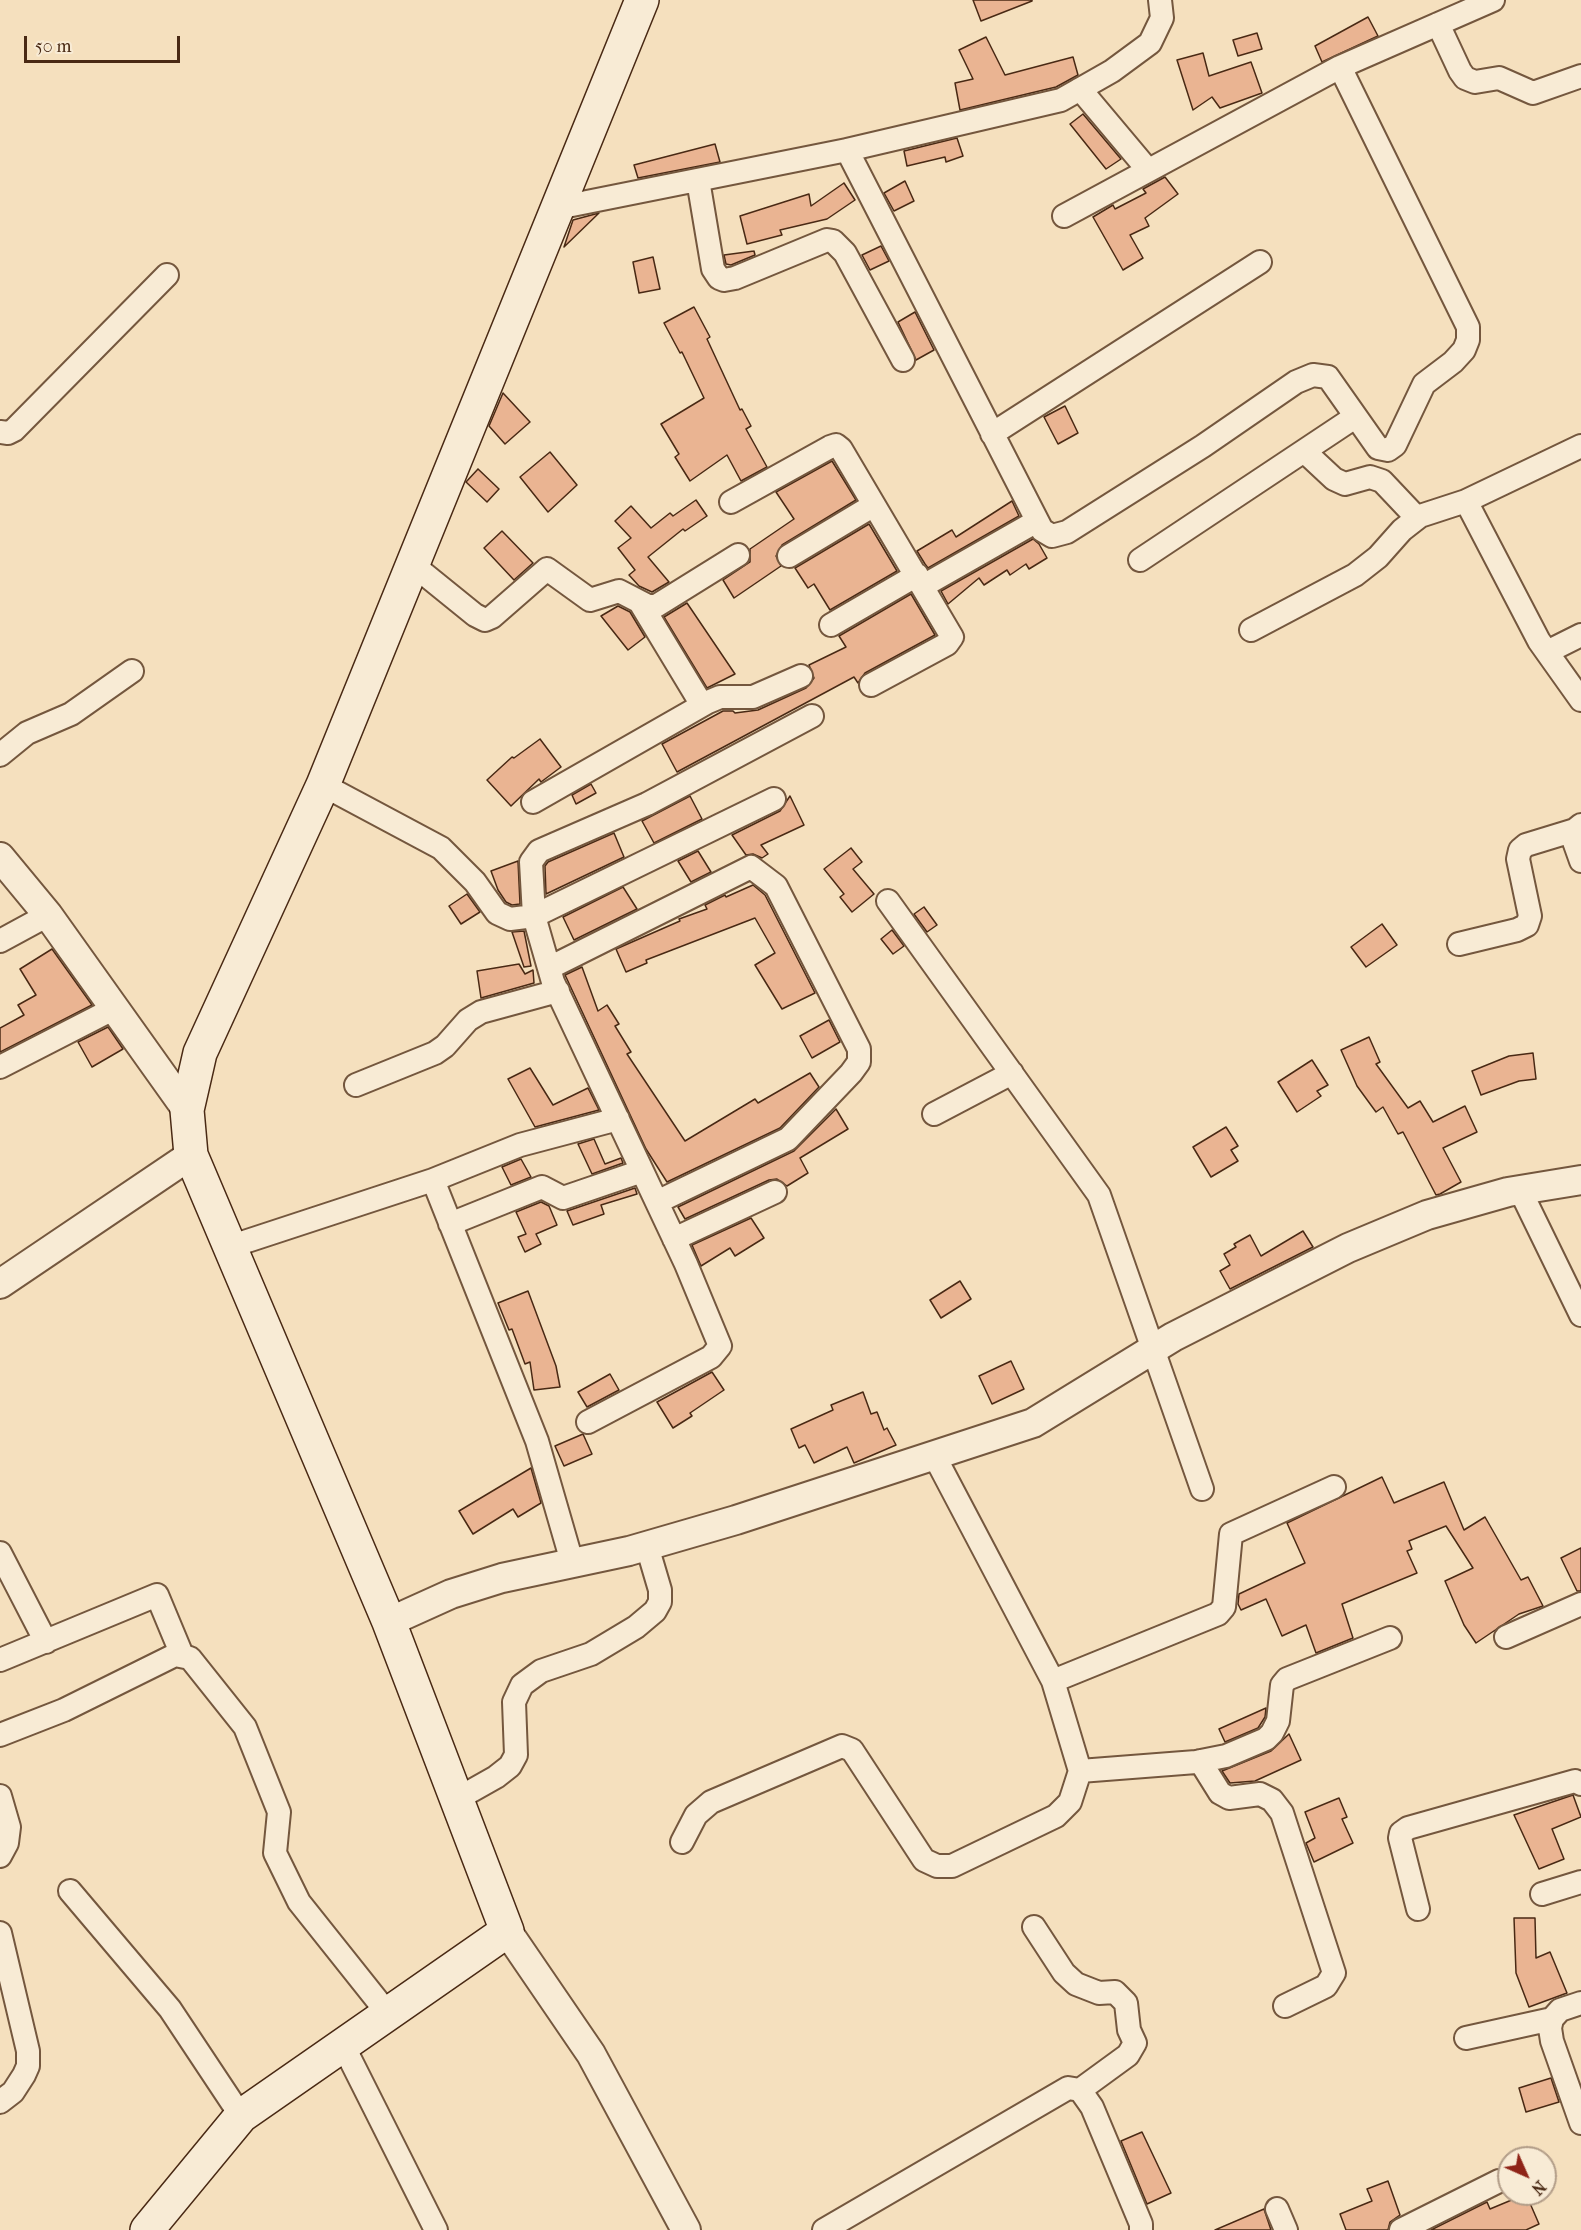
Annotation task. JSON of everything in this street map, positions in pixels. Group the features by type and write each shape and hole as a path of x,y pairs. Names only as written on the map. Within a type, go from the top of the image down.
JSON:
{"main road":[{"path":"147,2230 241,2116 507,1931 389,1622 191,1155 187,1110 200,1053 322,785 642,0"}],"street":[{"path":"557,208 847,150 1061,100 1112,70 1150,43 1162,18 1160,0"},
{"path":"1064,216 1340,68 1493,0"},
{"path":"1438,24 1460,71 1465,78 1474,82 1499,78 1533,93 1581,76"},
{"path":"847,150 1037,521 1047,534 1052,536 1067,532 1203,446 1296,382 1314,375 1328,376 1378,448 1388,450 1395,445 1424,384 1464,350 1468,327 1340,68"},
{"path":"1080,89 1148,171"},
{"path":"698,180 712,269 718,278 724,280 735,278 827,240 833,241 845,253 903,360"},
{"path":"992,434 1260,262"},
{"path":"0,432 8,433 14,430 167,275"},
{"path":"1140,560 1355,417"},
{"path":"731,502 836,445 950,632 950,640 871,685"},
{"path":"1251,630 1355,575 1378,557 1402,530 1417,518 1466,501 1581,446"},
{"path":"1304,451 1334,479 1345,484 1370,477 1382,481 1417,518"},
{"path":"1466,501 1547,652 1578,690"},
{"path":"789,556 874,505"},
{"path":"831,625 1037,521"},
{"path":"412,564 475,615 485,620 492,617 547,569 590,600 619,591 641,604 656,606 738,555"},
{"path":"641,604 702,705"},
{"path":"1547,652 1581,635"},
{"path":"0,755 27,733 71,714 132,672"},
{"path":"533,802 702,705 720,697 753,697 801,676"},
{"path":"588,1422 711,1357 720,1346 675,1239 549,968 534,916 531,862 539,851 647,804 812,716"},
{"path":"322,785 441,848 475,882 497,913 510,919 534,916 774,799"},
{"path":"1578,828 1571,833 1581,861"},
{"path":"1459,944 1517,930 1527,925 1530,916 1518,859 1520,850 1526,845 1578,828"},
{"path":"0,857 48,915 187,1110"},
{"path":"549,968 751,867 776,886 859,1049 859,1062 851,1073 789,1139 657,1202"},
{"path":"888,901 1100,1195 1202,1489"},
{"path":"0,941 48,915"},
{"path":"356,1085 435,1053 445,1046 468,1020 481,1012 558,991"},
{"path":"0,1067 115,1008"},
{"path":"934,1114 1012,1073"},
{"path":"229,1247 433,1180 520,1145 618,1119"},
{"path":"0,1284 191,1155"},
{"path":"450,1224 542,1187 563,1198 642,1170"},
{"path":"433,1180 537,1441 572,1562"},
{"path":"389,1622 451,1594 572,1562 647,1546 1033,1423 1152,1350 1348,1248 1427,1215 1520,1190 1581,1180"},
{"path":"1520,1190 1581,1315"},
{"path":"675,1239 775,1192"},
{"path":"682,1842 696,1815 711,1803 842,1746 852,1750 924,1860 937,1866 952,1866 1056,1816 1070,1802 1080,1771 1053,1682 934,1455"},
{"path":"1053,1682 1218,1614 1224,1607 1231,1534 1334,1487"},
{"path":"457,1799 496,1777 510,1766 516,1755 514,1702 522,1685 541,1671 591,1653 636,1628 655,1611 660,1602 660,1590 647,1546"},
{"path":"0,1553 46,1642"},
{"path":"0,1660 157,1595 182,1655"},
{"path":"1506,1637 1581,1604"},
{"path":"1080,1771 1200,1761 1226,1756 1266,1739 1278,1721 1282,1685 1294,1674 1390,1638"},
{"path":"0,1735 31,1725 175,1655 190,1658 245,1727 279,1812 274,1853 299,1902 389,2015"},
{"path":"1200,1761 1220,1793 1229,1798 1260,1794 1272,1800 1281,1813 1289,1834 1334,1973 1326,1986 1285,2006"},
{"path":"1418,1909 1400,1838 1401,1833 1408,1828 1575,1781 1581,1784"},
{"path":"0,1796 9,1827 8,1843 0,1856"},
{"path":"1542,1894 1581,1882"},
{"path":"69,1891 170,2009 241,2116"},
{"path":"1034,1927 1064,1973 1076,1984 1099,1993 1114,1992 1126,2003 1129,2030 1135,2043 1128,2055 1080,2090"},
{"path":"507,1931 591,2054 686,2230"},
{"path":"0,1933 28,2059 24,2075 13,2091 0,2102"},
{"path":"1466,2038 1552,2019 1560,2010 1581,2003"},
{"path":"1552,2019 1552,2041 1581,2123"},
{"path":"344,2046 436,2230"},
{"path":"824,2230 1068,2088 1080,2090 1092,2107 1142,2224 1141,2230"},
{"path":"1401,2230 1497,2182"},
{"path":"1277,2209 1286,2230"}],"building":[{"path":"973,0 1032,0 1032,1 981,21"},
{"path":"1368,17 1378,36 1322,62 1315,46"},
{"path":"1257,33 1262,49 1238,56 1233,40"},
{"path":"986,37 1005,75 1073,57 1078,75 1056,87 960,110 955,83 973,79 959,50"},
{"path":"1203,53 1209,76 1251,62 1262,93 1220,108 1212,97 1193,110 1177,60"},
{"path":"1083,114 1121,159 1106,169 1070,124"},
{"path":"957,138 963,156 946,162 945,157 907,166 904,151"},
{"path":"715,144 720,162 638,178 634,165"},
{"path":"1165,177 1178,194 1145,218 1149,226 1130,235 1143,258 1123,270 1093,217 1113,205 1115,209 1146,193 1143,189"},
{"path":"905,181 914,201 894,211 884,193"},
{"path":"844,183 855,200 827,219 780,230 782,235 747,244 740,216 809,194 811,206"},
{"path":"599,213 564,247 573,220"},
{"path":"881,246 889,261 870,270 862,255"},
{"path":"754,251 755,255 731,265 726,264 724,255"},
{"path":"653,257 660,289 639,293 633,262"},
{"path":"694,307 710,337 707,339 740,410 742,409 751,426 746,429 767,467 741,481 727,455 690,481 675,457 679,454 661,424 704,398 682,352 680,353 664,323"},
{"path":"915,312 934,350 916,360 898,322"},
{"path":"503,393 530,422 505,444 489,426"},
{"path":"1065,406 1078,433 1058,444 1044,417"},
{"path":"550,452 577,485 548,512 520,477"},
{"path":"832,461 856,500 782,545 776,556 781,566 734,598 723,580 750,562 750,549 794,519 776,492"},
{"path":"478,469 499,489 487,502 466,482"},
{"path":"696,500 707,516 685,531 683,529 648,557 669,582 652,592 639,586 629,575 635,570 618,548 631,538 615,521 631,506 651,528 670,513 673,516"},
{"path":"1012,501 1019,516 928,568 917,551 952,530 956,537"},
{"path":"869,524 897,571 830,610 814,584 808,588 795,568"},
{"path":"502,531 533,563 514,580 484,548"},
{"path":"1033,539 1039,544 1047,558 1029,569 1026,564 1010,575 1007,570 984,585 979,578 948,604 941,591"},
{"path":"911,594 935,635 865,673 858,683 854,677 677,772 662,744 723,711 735,713 758,710 806,688 814,678 809,665 846,647 839,636"},
{"path":"687,603 735,674 707,688 664,617"},
{"path":"618,606 630,612 645,637 628,650 601,616"},
{"path":"540,739 561,767 541,782 539,779 511,806 487,780 512,757 514,758"},
{"path":"591,784 596,793 576,804 572,795"},
{"path":"690,796 702,819 654,843 642,821"},
{"path":"790,796 804,825 761,845 768,854 762,858 753,854 746,855 732,835 780,811"},
{"path":"614,833 624,857 546,894 545,866 548,862"},
{"path":"851,848 862,862 853,869 874,894 852,912 840,897 844,894 824,869"},
{"path":"698,851 711,872 691,882 678,861"},
{"path":"518,861 520,904 512,905 506,902 498,890 491,871"},
{"path":"753,885 765,895 815,993 782,1009 755,965 775,953 755,918 646,960 647,963 626,972 616,949 680,921 679,919 707,909 705,905 725,895 726,897"},
{"path":"623,887 637,909 574,940 563,917"},
{"path":"467,894 480,912 461,924 449,906"},
{"path":"924,907 937,925 927,932 914,914"},
{"path":"1382,924 1397,945 1366,967 1351,947"},
{"path":"892,930 904,946 893,954 881,939"},
{"path":"524,931 531,966 524,967 512,932"},
{"path":"52,949 92,1005 0,1052 0,1028 24,1015 18,1005 36,995 20,969"},
{"path":"519,964 525,974 533,970 534,983 481,998 477,971"},
{"path":"582,967 598,1011 607,1005 619,1024 615,1026 631,1052 627,1054 685,1141 755,1099 758,1103 810,1073 819,1087 780,1128 667,1182 646,1149 565,975"},
{"path":"829,1020 840,1042 812,1058 800,1036"},
{"path":"108,1027 123,1049 92,1067 78,1042"},
{"path":"1369,1037 1380,1062 1376,1064 1408,1108 1420,1101 1433,1122 1465,1106 1477,1132 1443,1148 1461,1182 1440,1194 1436,1195 1403,1132 1398,1134 1383,1107 1376,1112 1357,1086 1341,1050"},
{"path":"1533,1053 1536,1079 1519,1081 1481,1095 1472,1071 1509,1056"},
{"path":"1312,1060 1328,1085 1317,1091 1321,1096 1297,1112 1278,1082"},
{"path":"530,1068 553,1105 588,1088 599,1110 535,1127 508,1079"},
{"path":"836,1109 848,1129 800,1158 808,1173 787,1186 777,1179 769,1180 685,1219 678,1207 794,1151"},
{"path":"1226,1127 1238,1146 1231,1150 1238,1161 1211,1177 1193,1147"},
{"path":"594,1139 605,1164 621,1158 623,1163 592,1174 578,1144"},
{"path":"521,1159 531,1177 511,1185 502,1167"},
{"path":"635,1188 637,1194 601,1205 604,1214 573,1225 567,1211"},
{"path":"541,1202 549,1206 557,1225 536,1234 541,1244 525,1252 518,1237 526,1234 516,1212"},
{"path":"751,1218 764,1238 735,1256 730,1248 701,1266 692,1245"},
{"path":"1303,1231 1313,1247 1230,1289 1220,1271 1230,1265 1224,1254 1236,1247 1234,1244 1250,1235 1261,1256"},
{"path":"960,1281 971,1299 941,1318 930,1300"},
{"path":"528,1291 556,1366 560,1387 534,1390 530,1362 525,1364 512,1329 509,1330 498,1303"},
{"path":"1011,1361 1024,1389 992,1404 979,1376"},
{"path":"712,1372 724,1390 690,1413 692,1416 673,1428 657,1402"},
{"path":"610,1374 619,1390 587,1407 578,1392"},
{"path":"863,1392 871,1414 877,1412 884,1430 887,1428 896,1445 854,1463 847,1447 814,1463 805,1445 799,1448 791,1429 833,1410 831,1405"},
{"path":"583,1434 592,1454 564,1466 555,1446"},
{"path":"531,1468 541,1503 518,1517 513,1509 473,1534 459,1511"},
{"path":"1382,1477 1394,1503 1444,1482 1464,1530 1485,1517 1521,1580 1528,1577 1543,1606 1519,1614 1476,1643 1464,1625 1445,1581 1473,1568 1446,1526 1409,1541 1412,1549 1407,1551 1417,1573 1342,1604 1353,1638 1316,1653 1306,1625 1282,1636 1266,1599 1241,1610 1238,1604 1239,1594 1305,1563 1287,1523"},
{"path":"1581,1548 1581,1591 1577,1591 1561,1558"},
{"path":"1266,1708 1265,1717 1258,1728 1225,1742 1219,1729"},
{"path":"1289,1734 1301,1760 1255,1781 1230,1783 1222,1771 1271,1751"},
{"path":"1573,1795 1581,1817 1552,1829 1564,1859 1539,1869 1514,1815"},
{"path":"1339,1798 1347,1817 1342,1819 1353,1843 1314,1862 1306,1843 1315,1838 1305,1812"},
{"path":"1514,1918 1535,1918 1536,1958 1550,1952 1567,1993 1529,2007 1516,1973"},
{"path":"1551,2078 1559,2102 1526,2112 1519,2088"},
{"path":"1142,2132 1171,2193 1147,2204 1121,2141"},
{"path":"1388,2181 1400,2215 1390,2222 1388,2230 1346,2230 1340,2214 1372,2201 1367,2189"},
{"path":"1487,2202 1490,2209 1497,2206 1531,2206 1539,2224 1526,2230 1431,2230"},
{"path":"1264,2209 1271,2230 1215,2230"}]}
